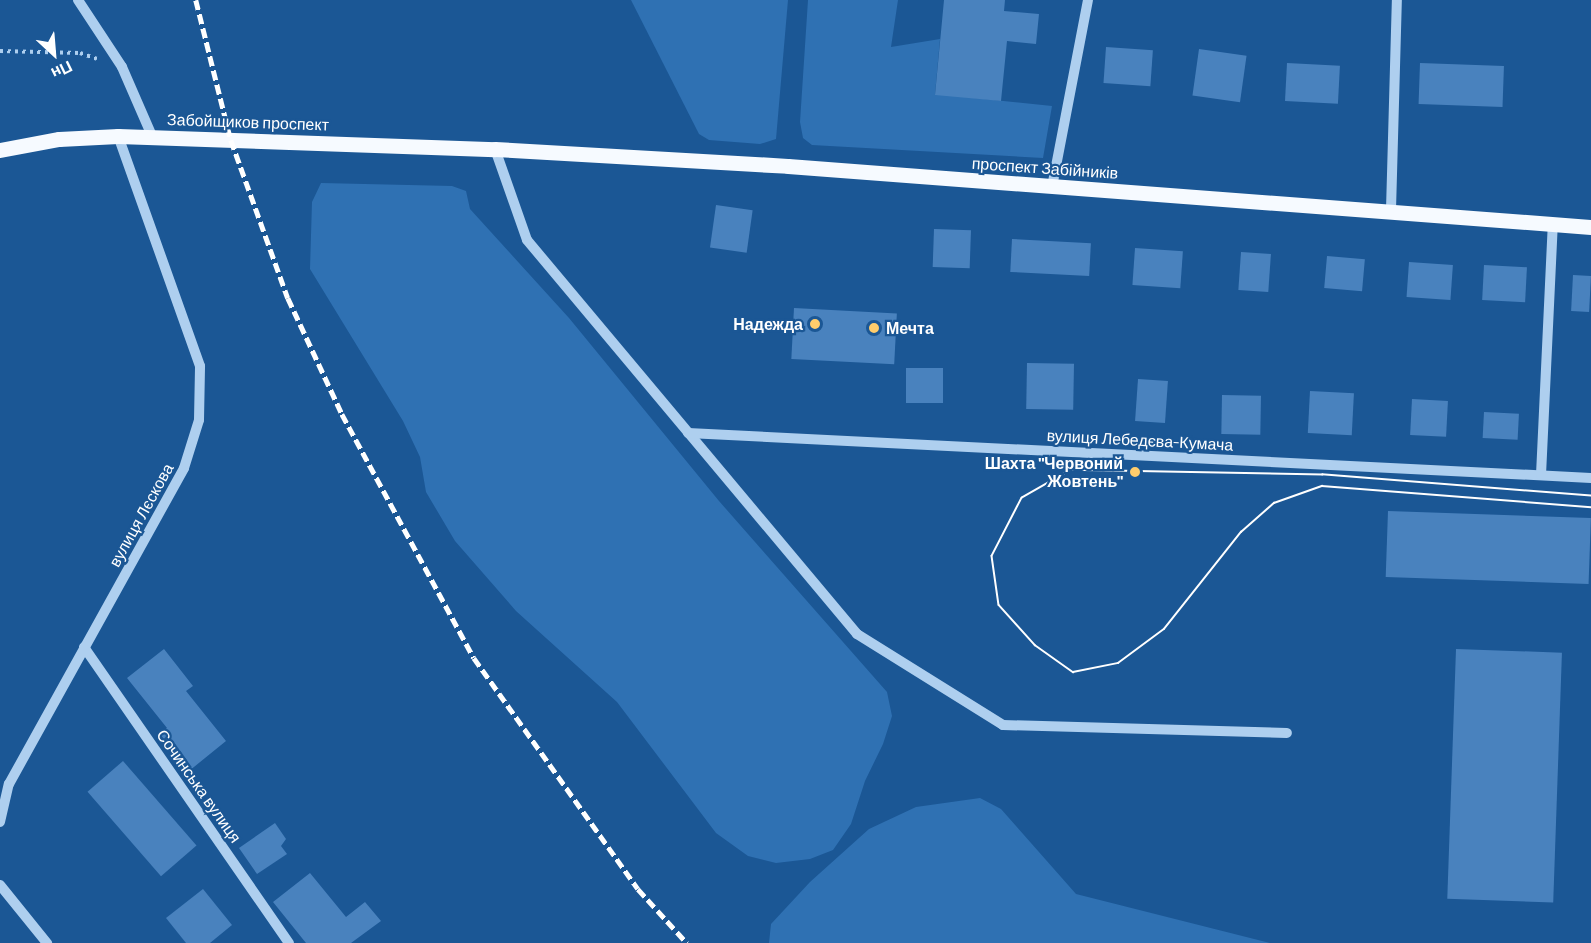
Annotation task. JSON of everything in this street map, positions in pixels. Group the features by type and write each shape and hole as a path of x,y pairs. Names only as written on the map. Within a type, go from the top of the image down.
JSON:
{"main road":[{"name":"Забойщиков проспект","path":"0,150 59,140 118,136 495,148"},
{"name":"проспект Забійників","path":"495,148 1391,210 1591,227"}],"street":[{"path":"78,0 122,67 152,136"},
{"path":"1052,187 1088,0"},
{"path":"1391,210 1397,0"},
{"name":"вулиця Лєскова","path":"0,822 9,784 184,468 199,420 200,366 118,136"},
{"path":"495,148 527,240 857,634 1003,725 1287,734"},
{"path":"1541,475 1553,224"},
{"name":"вулиця Лебедєва-Кумача","path":"688,433 1591,477"},
{"name":"Сочинська вулиця","path":"84,647 289,943"},
{"path":"0,885 46,943"}],"path":[{"path":"0,51 80,53 122,67"}],"shaded area":[{"path":"631,0 788,0 776,139 760,144 709,140 699,134"},
{"path":"808,0 898,0 891,47 940,39 935,94 1052,106 1043,158 812,145 803,138 800,122"},
{"path":"321,183 452,186 466,191 470,209 569,318 719,501 887,692 892,716 883,744 865,781 851,824 833,850 810,859 776,863 748,856 716,833 617,702 516,611 455,541 426,492 420,457 403,421 310,269 312,202"},
{"path":"980,798 1001,809 1076,894 1270,943 769,943 771,924 810,882 869,829 916,807"}],"building":[{"path":"944,0 1005,0 1004,11 1039,14 1036,44 1007,41 1001,101 935,95"},
{"path":"1106,47 1153,50 1150,86 1103,83"},
{"path":"1199,49 1247,56 1240,102 1192,96"},
{"path":"1287,63 1340,66 1338,104 1285,101"},
{"path":"1420,63 1504,66 1503,107 1419,104"},
{"path":"716,205 753,210 747,253 710,248"},
{"path":"934,229 971,230 970,268 933,267"},
{"path":"1012,239 1091,243 1089,276 1010,272"},
{"path":"1135,248 1183,251 1180,288 1132,285"},
{"path":"1241,252 1271,254 1268,292 1238,290"},
{"path":"1327,256 1365,259 1362,291 1324,288"},
{"path":"1409,262 1453,265 1450,300 1407,297"},
{"path":"1484,265 1527,267 1525,302 1482,300"},
{"path":"1573,275 1591,276 1589,312 1571,311"},
{"path":"794,308 897,313 894,364 791,359"},
{"path":"1027,363 1074,364 1073,410 1026,409"},
{"path":"906,368 943,368 943,403 906,403"},
{"path":"1138,379 1168,381 1165,423 1135,421"},
{"path":"1310,391 1354,393 1352,435 1308,433"},
{"path":"1222,395 1261,396 1260,435 1221,434"},
{"path":"1412,399 1448,401 1446,437 1410,435"},
{"path":"1484,412 1519,414 1518,440 1483,438"},
{"path":"1388,511 1591,518 1589,584 1386,577"},
{"path":"164,649 193,686 186,691 226,741 189,771 160,734 167,728 127,678"},
{"path":"1456,649 1562,653 1553,903 1447,899"},
{"path":"123,761 196,846 161,876 88,792"},
{"path":"275,823 286,839 281,846 287,854 257,874 239,848"},
{"path":"310,873 346,917 365,902 381,921 351,943 306,943 273,902"},
{"path":"203,889 232,925 210,943 186,943 166,918"}],"tram line":[{"path":"1591,496 1323,475 1071,470 1022,498 992,556 999,605 1035,645 1073,672 1118,663 1164,629 1241,532 1274,503 1322,486 1591,507"}],"railway":[{"path":"196,0 231,140 288,298 342,414 474,658 638,889 687,943"}],"place":[{"name":"Надежда","path":"815,324"},
{"name":"Мечта","path":"874,328"},
{"name":"Шахта \"Червоний Жовтень\"","path":"1135,472"}]}
